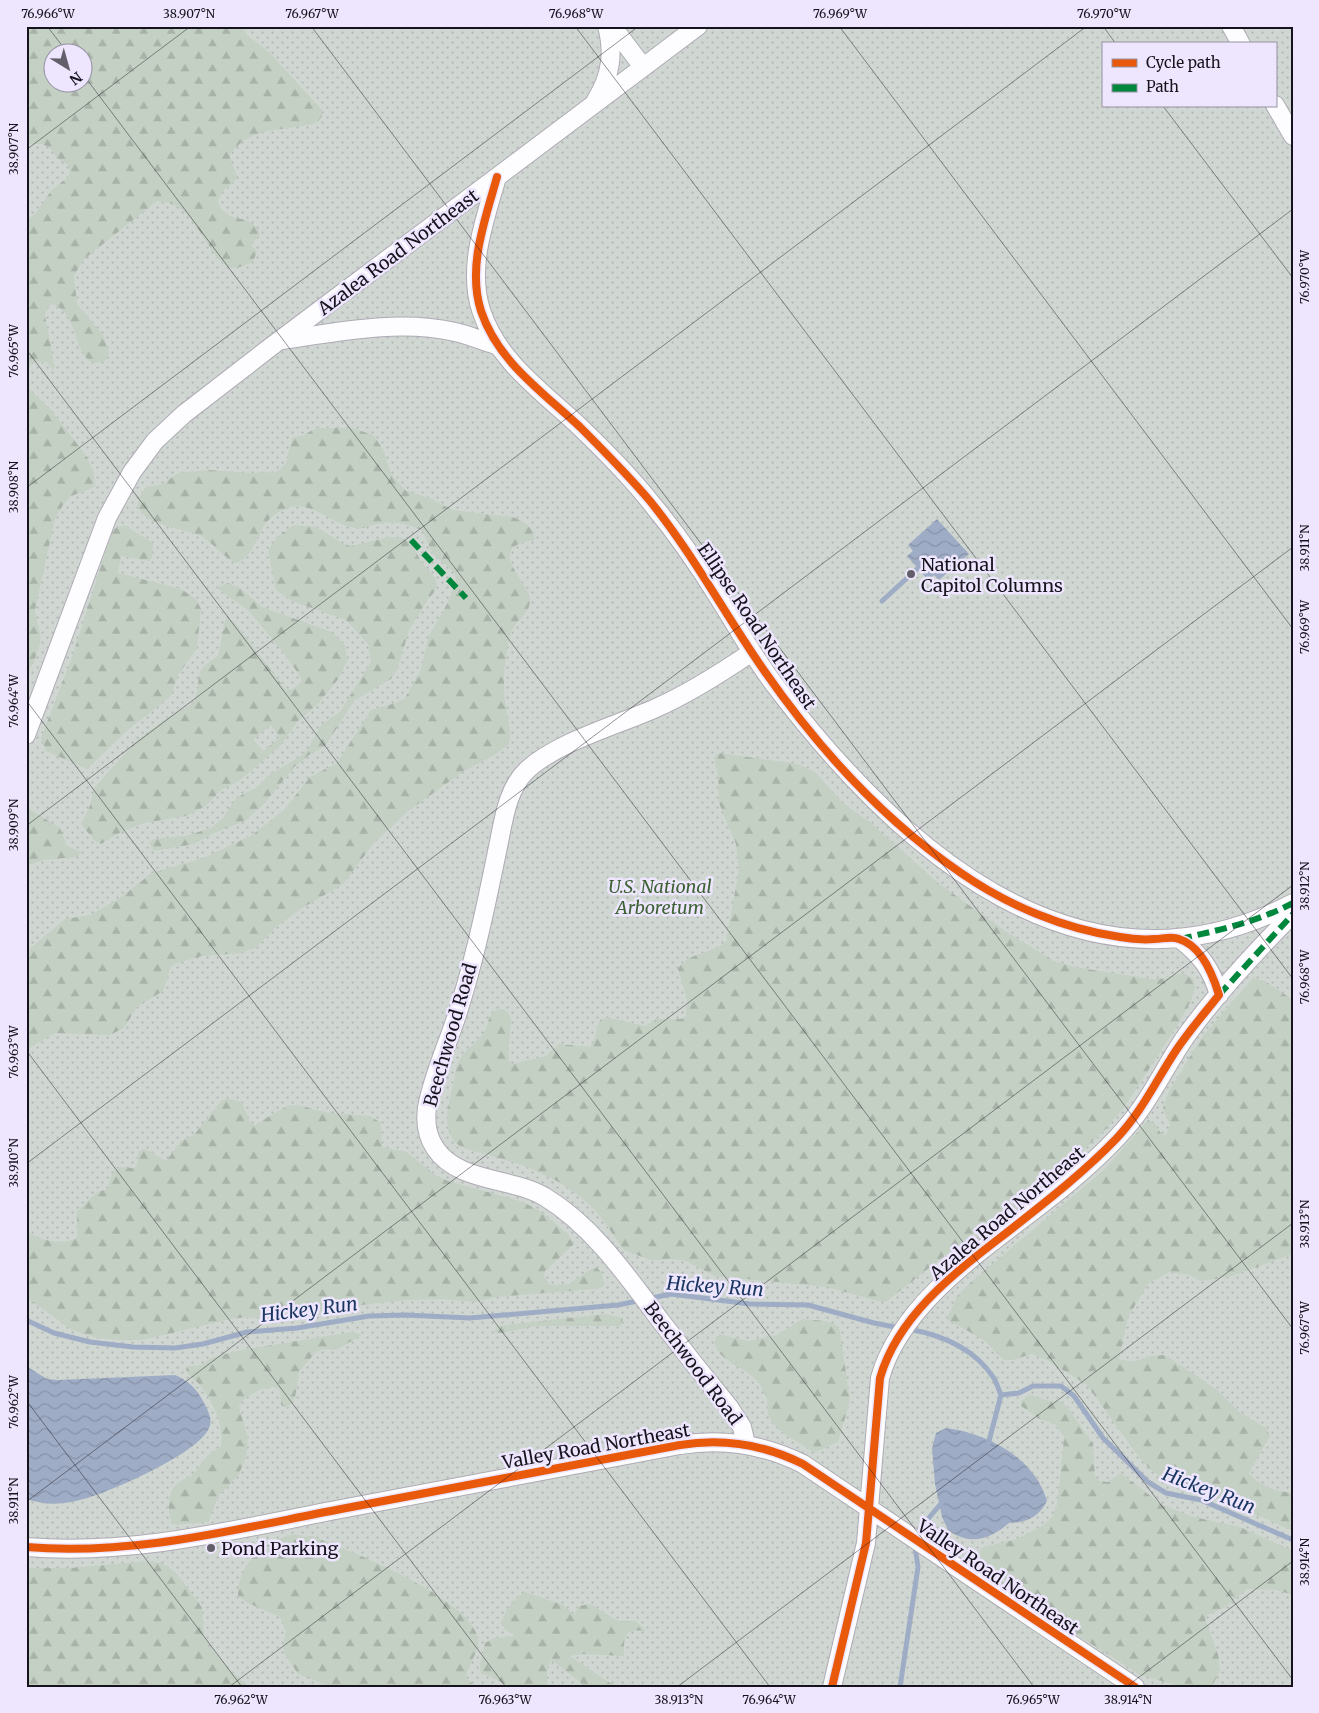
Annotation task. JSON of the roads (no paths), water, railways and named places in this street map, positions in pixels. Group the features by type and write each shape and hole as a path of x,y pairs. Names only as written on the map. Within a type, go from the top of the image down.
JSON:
{"street":[{"path":"593,105 608,77 611,61 611,45 607,26"},
{"path":"612,26 643,67"},
{"path":"1231,26 1240,42"},
{"name":"Azalea Road Northeast","path":"26,735 107,518 122,489 155,441 218,387 593,105 691,28"},
{"path":"1276,107 1293,136"},
{"name":"Ellipse Road Northeast","path":"497,177 480,236 476,277 481,310 496,345 512,364 605,452 648,500 691,556 777,688 849,776 900,826 964,876 1032,912 1080,929 1126,938 1180,939 1239,925 1266,916 1293,903"},
{"path":"281,340 364,328 415,327 455,332 496,345"},
{"name":"Beechwood Road","path":"746,1444 745,1435 738,1419 662,1323 630,1279 588,1232 548,1199 520,1186 462,1169 445,1159 434,1147 428,1134 426,1117 429,1100 461,1003 482,921 504,818 518,781 526,770 549,754 681,696 710,681 752,652"},
{"name":"Azalea Road Northeast","path":"832,1687 866,1543 867,1506 879,1387 888,1356 902,1331 922,1306 965,1266 1073,1179 1117,1138 1142,1107 1187,1035 1219,995 1293,914"},
{"path":"1180,939 1195,950 1208,966 1219,995"},
{"name":"Valley Road Northeast","path":"26,1547 106,1549 151,1545 235,1531 349,1507 685,1444 721,1442 746,1444 773,1452 802,1464 1136,1687"}],"water":[{"path":"937,519 969,554 939,580 934,575 928,580 907,556 913,551 908,545"},
{"path":"26,1366 47,1379 58,1380 175,1375 192,1386 198,1394 206,1406 210,1425 201,1438 187,1450 168,1462 124,1484 85,1499 59,1504 26,1499"},
{"path":"946,1428 977,1435 993,1442 1021,1460 1041,1486 1047,1501 1044,1507 1031,1518 1021,1522 1009,1523 994,1534 979,1539 964,1538 948,1530 942,1517 935,1484 932,1448 936,1433"}],"waterway":[{"path":"882,601 918,568"},
{"name":"Hickey Run","path":"26,1320 54,1333 90,1342 133,1347 175,1348 203,1344 247,1332 297,1328 369,1316 406,1315 470,1318 618,1305 671,1294 750,1304 808,1305 900,1328"},
{"name":"Hickey Run","path":"908,1329 945,1339 967,1351 985,1367 994,1379 1001,1395 1019,1393 1033,1386 1061,1386 1074,1396 1103,1438 1148,1482 1166,1493 1201,1500 1293,1540"},
{"path":"988,1445 1001,1395"},
{"path":"922,1526 944,1500"},
{"path":"900,1687 918,1567 915,1547"}],"place":[{"name":"National Capitol Columns","path":"911,574"},
{"name":"Pond Parking","path":"211,1548"}],"park label":[{"name":"U.S. National Arboretum","path":"660,896"}]}
